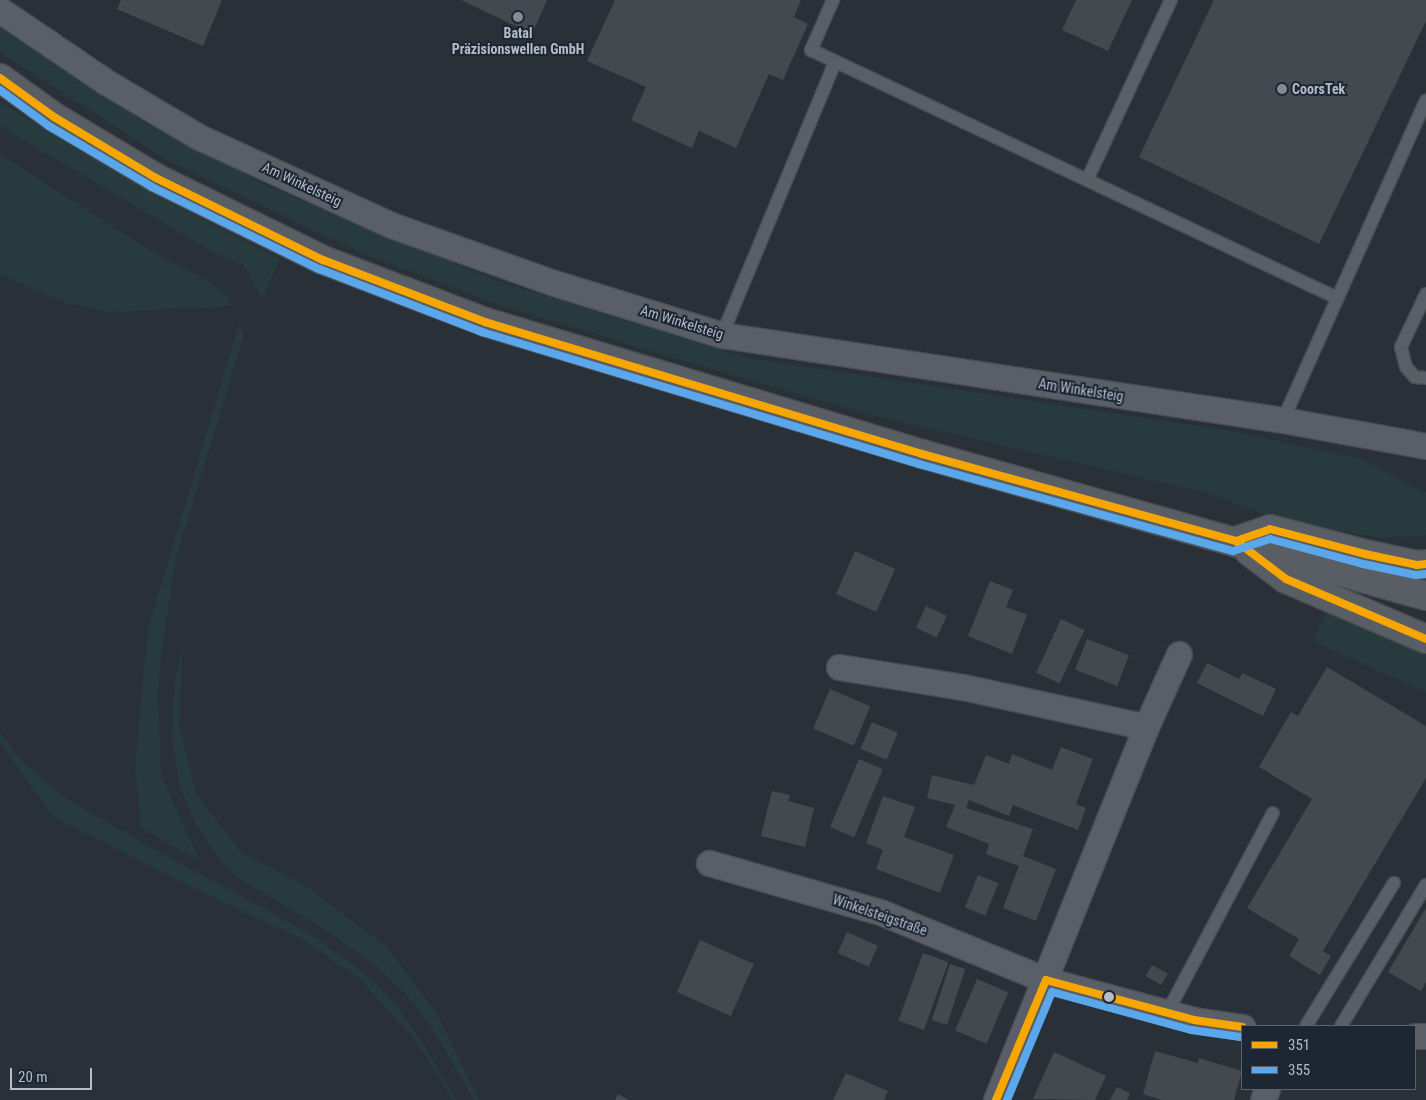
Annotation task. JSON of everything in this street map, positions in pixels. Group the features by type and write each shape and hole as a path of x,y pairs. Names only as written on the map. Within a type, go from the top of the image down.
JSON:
{"main road":[{"path":"0,78 54,117 156,178 323,260 485,322 912,451 1426,596"},
{"path":"1236,541 1270,529 1365,554 1417,565 1426,564"},
{"path":"1236,541 1286,579 1426,639"}],"street":[{"name":"Am Winkelsteig","path":"0,10 106,82 199,137 391,225 554,283 722,335 1283,420 1426,446"},
{"path":"996,1100 1046,980 1146,727 1178,654"},
{"path":"839,667 963,687 1146,727"},
{"name":"Winkelsteigstraße","path":"709,863 880,912 1046,980 1194,1020 1241,1027"}],"lane":[{"path":"833,0 811,50 1337,298"},
{"path":"1087,180 1171,0"},
{"path":"722,335 835,62"},
{"path":"1283,420 1426,100"},
{"path":"1426,294 1402,347 1406,367 1415,377 1426,378"},
{"path":"1167,1013 1273,813"},
{"path":"1307,1025 1394,883"},
{"path":"1342,1025 1426,885"}],"green space":[{"path":"0,23 28,45 146,123 270,187 498,281 747,358 1231,431 1361,459 1426,493 1426,535 1379,538 1278,519 1207,493 872,415 691,363 491,302 357,251 167,160 0,52"},
{"path":"0,102 161,198 280,259 262,299 244,265 213,252 0,126"},
{"path":"0,154 146,248 210,282 228,297 232,306 111,312 66,303 0,275"},
{"path":"239,324 244,335 176,558 161,654 158,694 161,775 200,861 141,828 135,767 148,629"},
{"path":"1330,606 1426,647 1426,692 1312,641"},
{"path":"183,642 179,725 196,793 242,853 304,885 386,946 437,1014 479,1100 474,1100 434,1031 406,994 375,965 327,931 238,878 222,863 196,825 180,787 172,736 175,681"},
{"path":"0,733 19,757 41,778 70,801 162,854 306,932 353,964 382,989 398,1008 422,1041 456,1100 453,1100 414,1039 359,978 300,938 220,901 53,817 4,749 0,742"}],"building":[{"path":"121,0 222,0 203,46 117,9"},
{"name":"Batal Präzisionswellen GmbH","path":"461,0 547,0 532,34"},
{"path":"615,0 801,0 794,17 808,24 783,80 769,74 736,148 699,131 692,148 631,120 646,87 587,61"},
{"path":"1076,0 1132,0 1108,51 1062,30"},
{"name":"CoorsTek","path":"1214,0 1426,0 1426,21 1319,244 1139,157"},
{"path":"855,551 895,569 876,612 836,594"},
{"path":"990,581 1013,590 1006,607 1027,615 1012,654 968,636"},
{"path":"926,606 947,616 937,637 916,628"},
{"path":"1061,619 1085,630 1060,683 1036,672"},
{"path":"1087,639 1129,655 1117,686 1075,670"},
{"path":"1207,663 1239,679 1242,673 1276,689 1263,716 1197,683"},
{"path":"1327,667 1426,726 1426,778 1323,951 1331,956 1320,975 1289,956 1299,939 1247,908 1312,799 1259,767 1291,712 1298,716"},
{"path":"830,689 871,706 854,746 813,729"},
{"path":"872,722 898,733 886,760 861,749"},
{"path":"1061,747 1093,759 1076,804 1086,808 1078,830 1013,805 1009,816 969,800 966,808 1033,829 1023,856 1056,869 1036,921 1003,908 1019,866 986,854 989,844 946,827 955,805 927,798 932,775 974,785 986,755 1009,764 1012,754 1052,770"},
{"path":"859,759 883,769 854,837 830,827"},
{"path":"772,791 790,795 788,801 814,808 805,847 761,836"},
{"path":"883,796 915,807 904,837 954,855 940,893 876,869 883,850 866,843"},
{"path":"978,875 998,883 985,916 965,907"},
{"path":"1426,908 1426,982 1421,991 1388,972"},
{"path":"847,932 878,946 869,967 838,953"},
{"path":"700,940 754,964 731,1016 677,992"},
{"path":"923,953 948,962 924,1030 898,1021"},
{"path":"950,964 965,969 947,1025 932,1020"},
{"path":"1152,965 1168,974 1161,985 1146,976"},
{"path":"977,979 1008,992 986,1044 955,1031"},
{"path":"1155,1051 1198,1063 1199,1058 1241,1071 1234,1100 1162,1100 1143,1094"},
{"path":"1054,1052 1106,1076 1095,1100 1033,1099"},
{"path":"846,1073 888,1091 884,1100 833,1100"},
{"path":"1117,1087 1130,1093 1127,1100 1110,1100"},
{"path":"618,1094 629,1100 615,1100"}],"transit line":[{"name":"351","path":"0,78 54,117 156,178 323,260 485,322 922,454 1236,541 1286,579 1426,639"},
{"name":"355","path":"0,90 49,126 152,187 319,269 482,332 919,464 1233,551 1270,539 1363,564 1415,575 1426,574"},
{"name":"351","path":"1236,541 1270,529 1365,554 1417,565 1426,564"},
{"name":"351","path":"1046,980 1194,1020 1241,1027"},
{"name":"351","path":"996,1100 1046,980"},
{"name":"355","path":"1007,1100 1052,992 1191,1030 1241,1037"}],"place":[{"name":"Batal Präzisionswellen GmbH","path":"518,17"},
{"name":"CoorsTek","path":"1282,89"}]}
